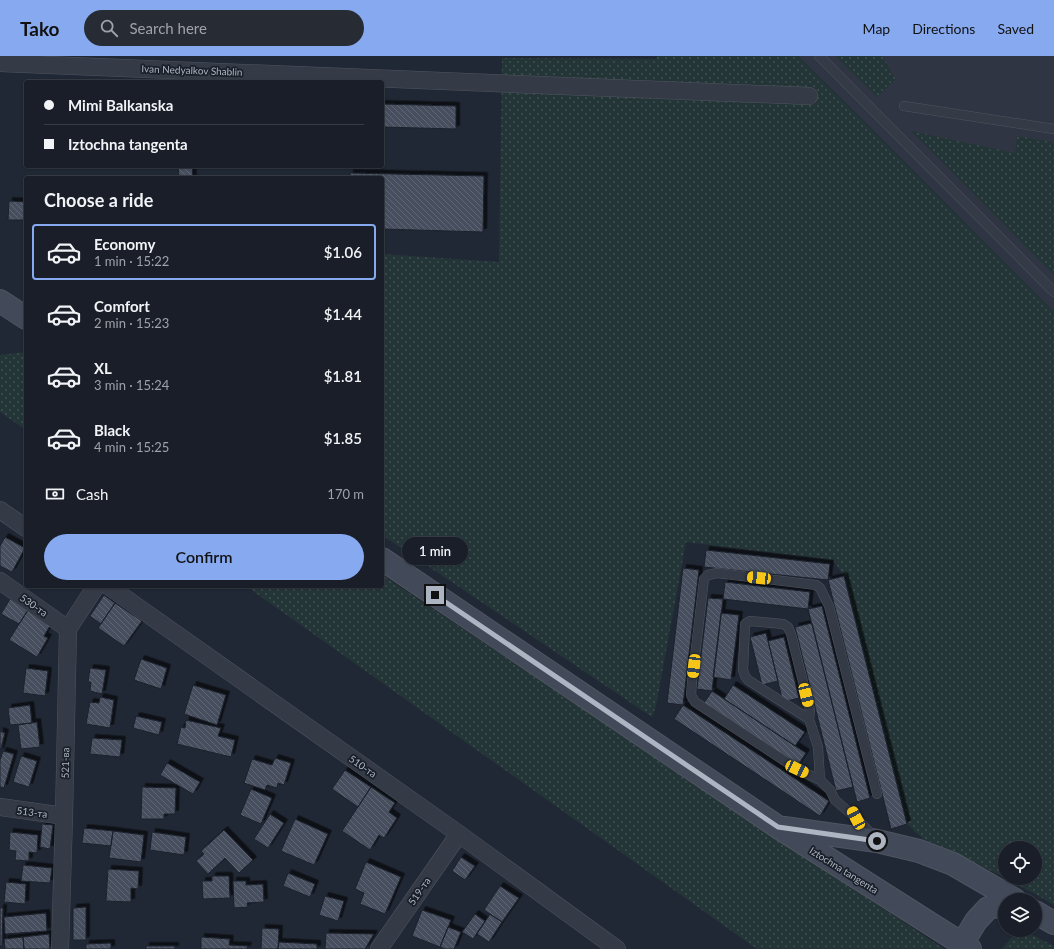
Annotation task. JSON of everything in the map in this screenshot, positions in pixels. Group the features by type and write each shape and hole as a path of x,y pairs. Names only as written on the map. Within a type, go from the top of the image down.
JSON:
{"street":[{"name":"Ivan Nedyalkov Shablin","path":"0,62 96,61 480,82 809,96"},
{"path":"0,301 24,317"},
{"path":"0,510 24,527"},
{"name":"Iztochna tangenta","path":"384,560 778,827 966,946"},
{"name":"530-та","path":"0,581 68,629"},
{"path":"68,629 95,588"},
{"name":"510-та","path":"111,588 459,834 617,949"},
{"name":"521-ва","path":"60,949 68,629"},
{"name":"513-та","path":"0,808 64,816"},
{"path":"778,827 877,841 919,851 953,864 1003,893"},
{"name":"519-та","path":"379,949 459,834"},
{"path":"966,946 976,921 988,908 998,906"},
{"path":"1042,916 1054,923"}],"lane":[{"path":"819,56 1054,292"},
{"path":"904,106 1054,129"},
{"path":"877,841 856,818 849,804 830,790 820,780 797,769 695,702 691,695 692,681 704,579 708,575 717,573 816,584 820,588 829,606 878,794"},
{"path":"809,719 748,680 745,676 743,670 745,624 748,622 783,624 788,627 810,710 809,719 818,747 820,780"}],"shaded area":[{"path":"657,56 798,56 1054,312 1054,905 1042,898 1042,893 1033,893 1018,885 1042,885 1042,841 998,841 998,875 953,851 923,839 907,824 844,576 833,560 686,542 656,706 652,717 384,536 384,254 499,262 502,58 656,59"},
{"path":"798,56 1054,56 1054,312 855,112"},
{"path":"835,56 882,56 896,79 877,97"},
{"path":"911,131 1015,153 1017,136 1054,142 1054,275"},
{"path":"24,352 24,429 0,412 0,355"},
{"path":"384,576 944,949 757,949 249,588 384,588"},
{"path":"1012,937 1036,937 1054,946 1054,949 1002,949"}],"building":[{"path":"384,104 456,106 456,129 384,127"},
{"path":"178,168 192,168 193,176 179,176"},
{"path":"350,173 484,176 483,232 384,229 384,176 350,176"},
{"path":"9,201 24,202 24,220 8,220"},
{"path":"5,537 24,547 12,572 0,566 0,546"},
{"path":"706,550 830,564 828,580 704,567"},
{"path":"683,568 699,570 683,705 667,703"},
{"path":"844,576 907,824 891,829 828,580"},
{"path":"725,582 810,592 808,609 723,599"},
{"path":"104,595 115,603 101,624 90,616"},
{"path":"708,598 723,599 712,691 697,689"},
{"path":"10,599 28,610 19,624 1,614"},
{"path":"115,603 142,621 124,646 98,628"},
{"path":"822,606 870,798 857,802 808,609"},
{"path":"28,610 51,624 44,636 48,638 37,657 9,640"},
{"path":"721,613 739,615 731,680 713,677"},
{"path":"812,623 853,787 836,791 795,627"},
{"path":"766,633 778,681 762,685 750,637"},
{"path":"784,637 799,698 783,702 768,641"},
{"path":"141,659 167,668 161,689 134,680"},
{"path":"26,668 48,671 45,696 23,693"},
{"path":"90,668 106,670 102,694 90,691 91,682 88,682"},
{"path":"193,685 226,695 217,725 184,714"},
{"path":"733,685 805,732 795,746 724,699"},
{"path":"712,691 806,753 798,765 704,703"},
{"path":"100,697 114,700 110,728 86,724 90,702 99,703"},
{"path":"30,705 32,723 10,725 8,708"},
{"path":"683,705 829,801 820,816 674,719"},
{"path":"136,716 162,722 159,735 133,728"},
{"path":"186,720 221,728 218,736 235,740 231,757 177,744 181,727 185,728"},
{"path":"37,722 40,747 21,749 18,725"},
{"path":"0,731 5,733 0,752"},
{"path":"92,738 122,740 120,757 90,754"},
{"path":"3,751 14,754 4,788 0,787 0,760"},
{"path":"21,756 37,761 29,787 13,782"},
{"path":"275,758 291,763 284,785 278,783 277,788 267,785 265,790 244,783 252,759 272,765"},
{"path":"167,763 200,782 193,794 160,775"},
{"path":"345,770 371,787 358,807 332,789"},
{"path":"142,787 176,788 175,814 164,814 164,819 141,819"},
{"path":"371,787 395,803 389,812 397,818 384,838 379,835 370,850 342,831"},
{"path":"251,789 272,798 261,824 240,815"},
{"path":"270,814 284,823 268,848 254,839"},
{"path":"295,819 328,834 314,865 281,851"},
{"path":"42,824 53,825 50,849 40,847"},
{"path":"84,828 113,831 111,846 82,843"},
{"path":"224,830 253,860 239,873 225,858 208,874 196,861 204,854 201,851"},
{"path":"113,831 144,835 141,862 109,858"},
{"path":"10,832 38,835 37,853 29,852 29,861 15,860 16,851 9,850"},
{"path":"152,832 186,837 184,855 150,850"},
{"path":"461,857 475,866 465,880 452,871"},
{"path":"366,862 401,877 385,914 360,904 364,893 355,889"},
{"path":"23,865 52,868 50,883 21,881"},
{"path":"108,869 139,871 138,889 131,888 131,902 106,901"},
{"path":"288,873 315,884 310,897 283,886"},
{"path":"212,876 229,876 230,898 203,899 202,881 212,881"},
{"path":"233,881 246,881 246,885 263,884 264,902 247,903 248,907 234,908"},
{"path":"6,882 26,884 25,904 4,902"},
{"path":"500,886 519,898 502,922 484,910"},
{"path":"325,896 344,901 338,921 319,915"},
{"path":"86,907 86,940 73,940 73,908"},
{"path":"0,908 3,908 2,946 0,946"},
{"path":"422,910 451,920 440,947 412,936"},
{"path":"46,913 47,931 5,934 4,917"},
{"path":"475,914 485,921 473,939 462,932"},
{"path":"490,914 502,922 489,942 477,934"},
{"path":"448,927 461,932 454,949 445,949 440,947"},
{"path":"262,928 279,929 278,949 261,949"},
{"path":"326,933 374,934 365,949 325,949"},
{"path":"49,934 50,949 24,949 23,937"},
{"path":"23,937 24,949 5,949 4,939"},
{"path":"201,937 230,939 229,945 248,946 247,949 201,949"},
{"path":"279,942 317,944 317,949 278,949"},
{"path":"111,943 111,949 86,949 86,944"},
{"path":"146,946 175,946 175,949 146,949"}],"route":[{"path":"435,595 778,827 877,841"}]}
